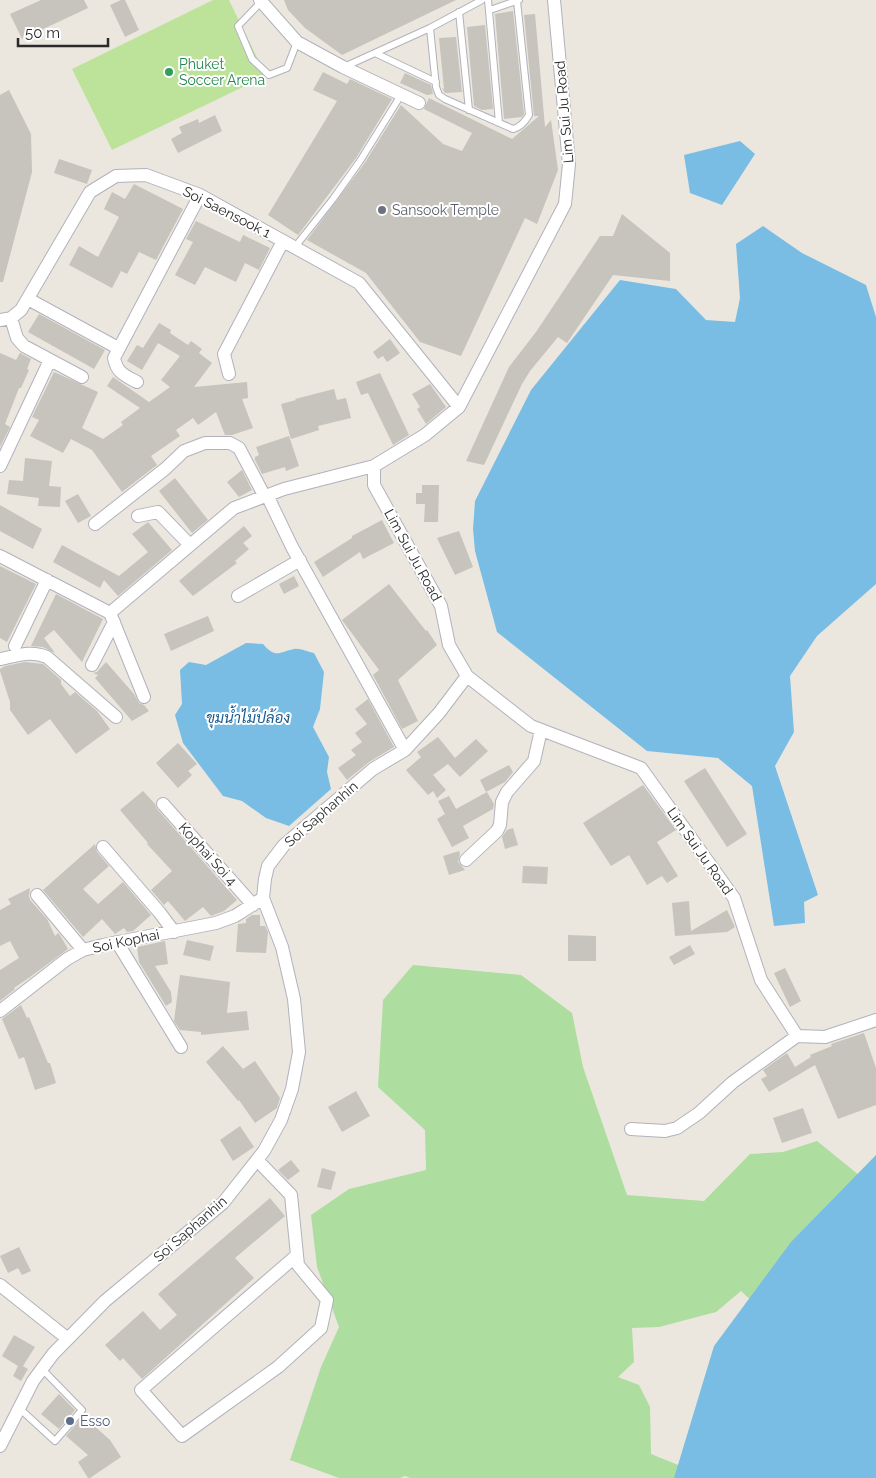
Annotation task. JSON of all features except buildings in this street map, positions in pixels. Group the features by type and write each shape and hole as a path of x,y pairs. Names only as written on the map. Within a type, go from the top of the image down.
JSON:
{"street":[{"name":"Lim Sui Ju Road","path":"554,0 569,164 566,204 459,407 425,435 374,466 374,485 441,606 449,645 467,676 531,726 641,768 734,898 761,980 797,1036"},
{"path":"260,1 297,42 343,67 419,103"},
{"name":"Soi Saensook 1","path":"6,319 21,310 90,192 116,176 146,175 200,195 359,283 459,407"},
{"path":"137,382 120,372 114,358 200,195"},
{"path":"229,374 224,354 283,241"},
{"path":"28,299 118,348"},
{"path":"6,319 24,346 82,378"},
{"path":"0,466 50,360"},
{"path":"95,524 165,469 184,451 205,443 230,443 238,448 405,750"},
{"path":"92,665 112,618 234,508 284,490 374,466"},
{"path":"138,516 158,512 190,546"},
{"path":"0,556 47,580 112,618 144,697"},
{"path":"238,596 300,560"},
{"path":"15,646 47,580"},
{"path":"0,658 28,653 47,657 116,717"},
{"name":"Soi Saphanhin","path":"0,1446 33,1381 53,1354 105,1301 224,1202 264,1152 281,1120 292,1089 299,1052 294,999 282,946 258,901 268,866 284,845 373,769 405,750 439,713 467,676"},
{"path":"466,860 496,831 500,824 502,802 507,792 534,761 540,730"},
{"name":"Kophai Soi 4","path":"163,804 258,901"},
{"path":"103,847 174,932"},
{"path":"37,895 83,950"},
{"name":"Soi Kophai","path":"0,1011 67,959 83,950 216,924 235,916 258,901"},
{"path":"117,942 181,1046"},
{"path":"631,1128 665,1131 677,1128 699,1113 733,1082 797,1036 825,1037 876,1020"},
{"path":"257,1160 291,1195 298,1265 327,1300 321,1328 278,1367 182,1436 141,1390 296,1256"},
{"path":"0,1285 68,1339"}],"lane":[{"path":"343,67 430,28 482,0"},
{"path":"488,0 499,124"},
{"path":"260,1 238,26 252,59 269,75 288,68 297,42"},
{"path":"430,28 439,95 445,100 513,130 518,128 529,115 519,1 490,10"},
{"path":"459,12 469,110"},
{"path":"375,53 436,82"},
{"path":"295,247 360,161 401,95"},
{"path":"19,1408 55,1441 82,1410 42,1369"}],"green space":[{"name":"Phuket Soccer Arena","path":"213,0 229,0 266,76 112,150 72,69"},
{"path":"413,965 521,975 572,1013 583,1067 627,1195 704,1201 750,1154 783,1152 817,1141 865,1180 774,1322 741,1291 716,1312 659,1327 632,1328 634,1362 618,1377 639,1385 650,1407 651,1454 688,1469 689,1478 410,1478 405,1476 400,1478 339,1478 290,1460 321,1367 339,1327 317,1267 311,1215 349,1189 426,1170 425,1130 378,1087 383,1000"}],"water":[{"path":"740,141 755,154 722,205 690,193 684,155"},
{"path":"763,226 802,253 866,285 876,317 876,584 817,636 790,676 794,732 775,766 818,895 804,902 805,923 774,926 752,786 718,758 647,751 497,632 475,551 473,529 475,501 531,390 620,280 676,289 706,320 735,322 740,298 736,244"},
{"name":"ขุมน้ำไม้ปล้อง","path":"246,643 263,644 271,652 275,653 296,649 314,653 324,672 320,709 313,727 329,757 327,772 331,789 289,826 266,818 242,801 223,796 183,743 175,715 182,704 180,670 189,662 206,665"},
{"path":"876,1155 876,1478 674,1478 714,1346 791,1242"}],"place":[{"name":"Phuket Soccer Arena","path":"169,72"},
{"name":"Sansook Temple","path":"382,210"},
{"name":"Esso","path":"70,1421"}]}
